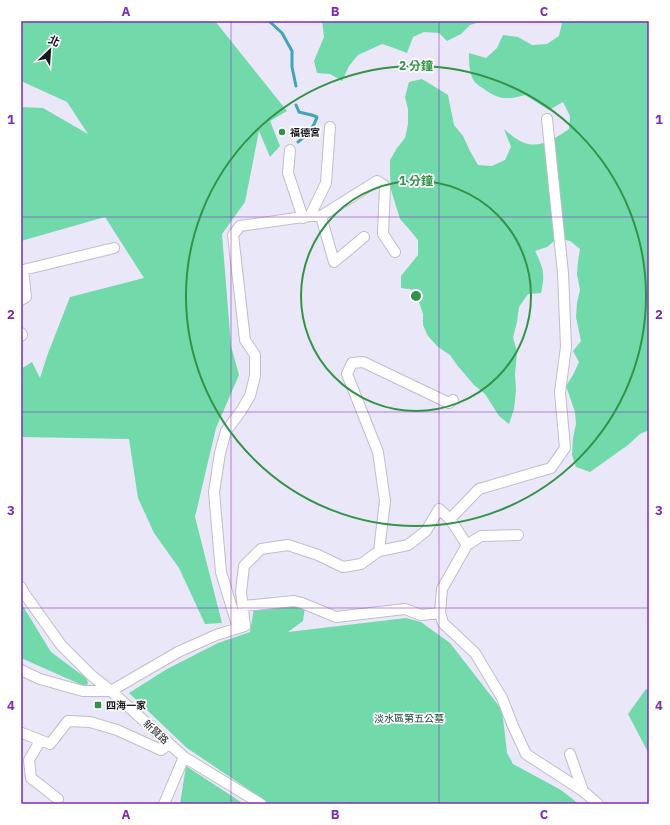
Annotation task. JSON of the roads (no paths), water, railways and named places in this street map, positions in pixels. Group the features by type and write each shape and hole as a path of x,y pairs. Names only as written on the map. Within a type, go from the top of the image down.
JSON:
{"street":[{"path":"450,519 479,489 551,468 565,448 560,392 566,347 563,281 547,119"},
{"path":"306,217 326,183 330,127"},
{"path":"290,150 288,173 306,217"},
{"path":"238,628 221,572 214,492 220,453 226,431 250,396 255,376 255,355 245,340 233,235 240,226 321,216 377,181 385,186 383,234 395,252"},
{"path":"321,216 334,262 364,237"},
{"path":"21,300 26,297 23,270 114,248"},
{"path":"379,551 385,501 378,452 347,374 352,363 363,362 449,403 453,400"},
{"path":"21,670 40,679 83,691 111,691 178,652 216,635 245,626 241,592 244,566 262,549 288,545 318,555 344,567 361,564 379,551 408,545 426,531 439,509 450,519 467,545"},
{"path":"518,535 481,536 467,545 442,589 440,613 443,623 475,653 502,698 526,754 583,791 598,804"},
{"name":"新賢路","path":"21,587 61,645 91,675 111,691 184,757 261,804"},
{"path":"243,606 294,601 336,617 405,609 421,615 440,613"},
{"path":"22,733 50,744 68,721 90,722 117,730 161,750 169,744"},
{"path":"40,741 28,760 31,778 58,799"},
{"path":"570,754 583,791"},
{"path":"164,804 184,757"}],"waterway":[{"path":"269,21 282,33 292,51 292,67 296,86"},
{"path":"296,105 299,112 317,117 310,131 298,142"}],"place":[{"name":"福德宮","path":"282,132"},
{"name":"四海一家","path":"98,705"}],"park label":[{"name":"淡水區第五公墓","path":"409,718"}]}
